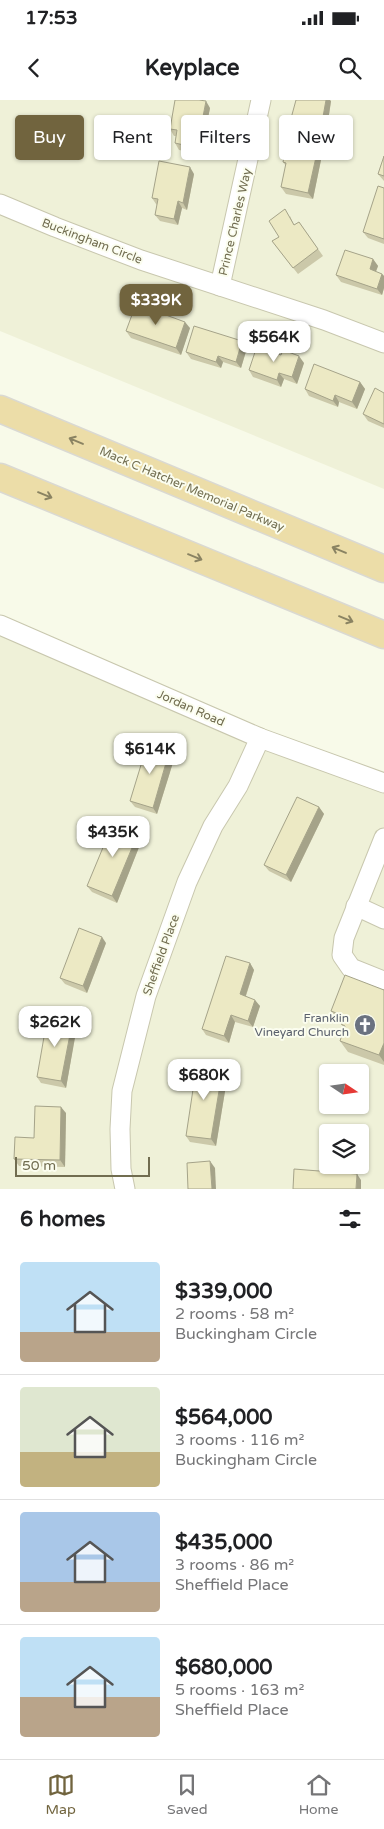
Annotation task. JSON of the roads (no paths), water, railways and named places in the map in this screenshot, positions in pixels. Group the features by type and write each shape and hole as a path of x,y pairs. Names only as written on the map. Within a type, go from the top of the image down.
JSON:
{"highway":[{"name":"Mack C Hatcher Memorial Parkway","path":"0,409 384,569"},
{"path":"0,477 384,635"}],"street":[{"name":"Prince Charles Way","path":"220,286 262,100"},
{"name":"Buckingham Circle","path":"0,204 140,260 324,320 384,343"},
{"name":"Jordan Road","path":"0,625 260,738 384,784"},
{"name":"Sheffield Place","path":"124,1189 121,1169 120,1129 122,1091 146,996 188,882 214,826 238,786 260,738"},
{"path":"381,980 351,968 342,955 344,938 384,838"},
{"path":"356,906 384,919"}],"place":[{"name":"Franklin Vineyard Church","path":"365,1025"}]}
